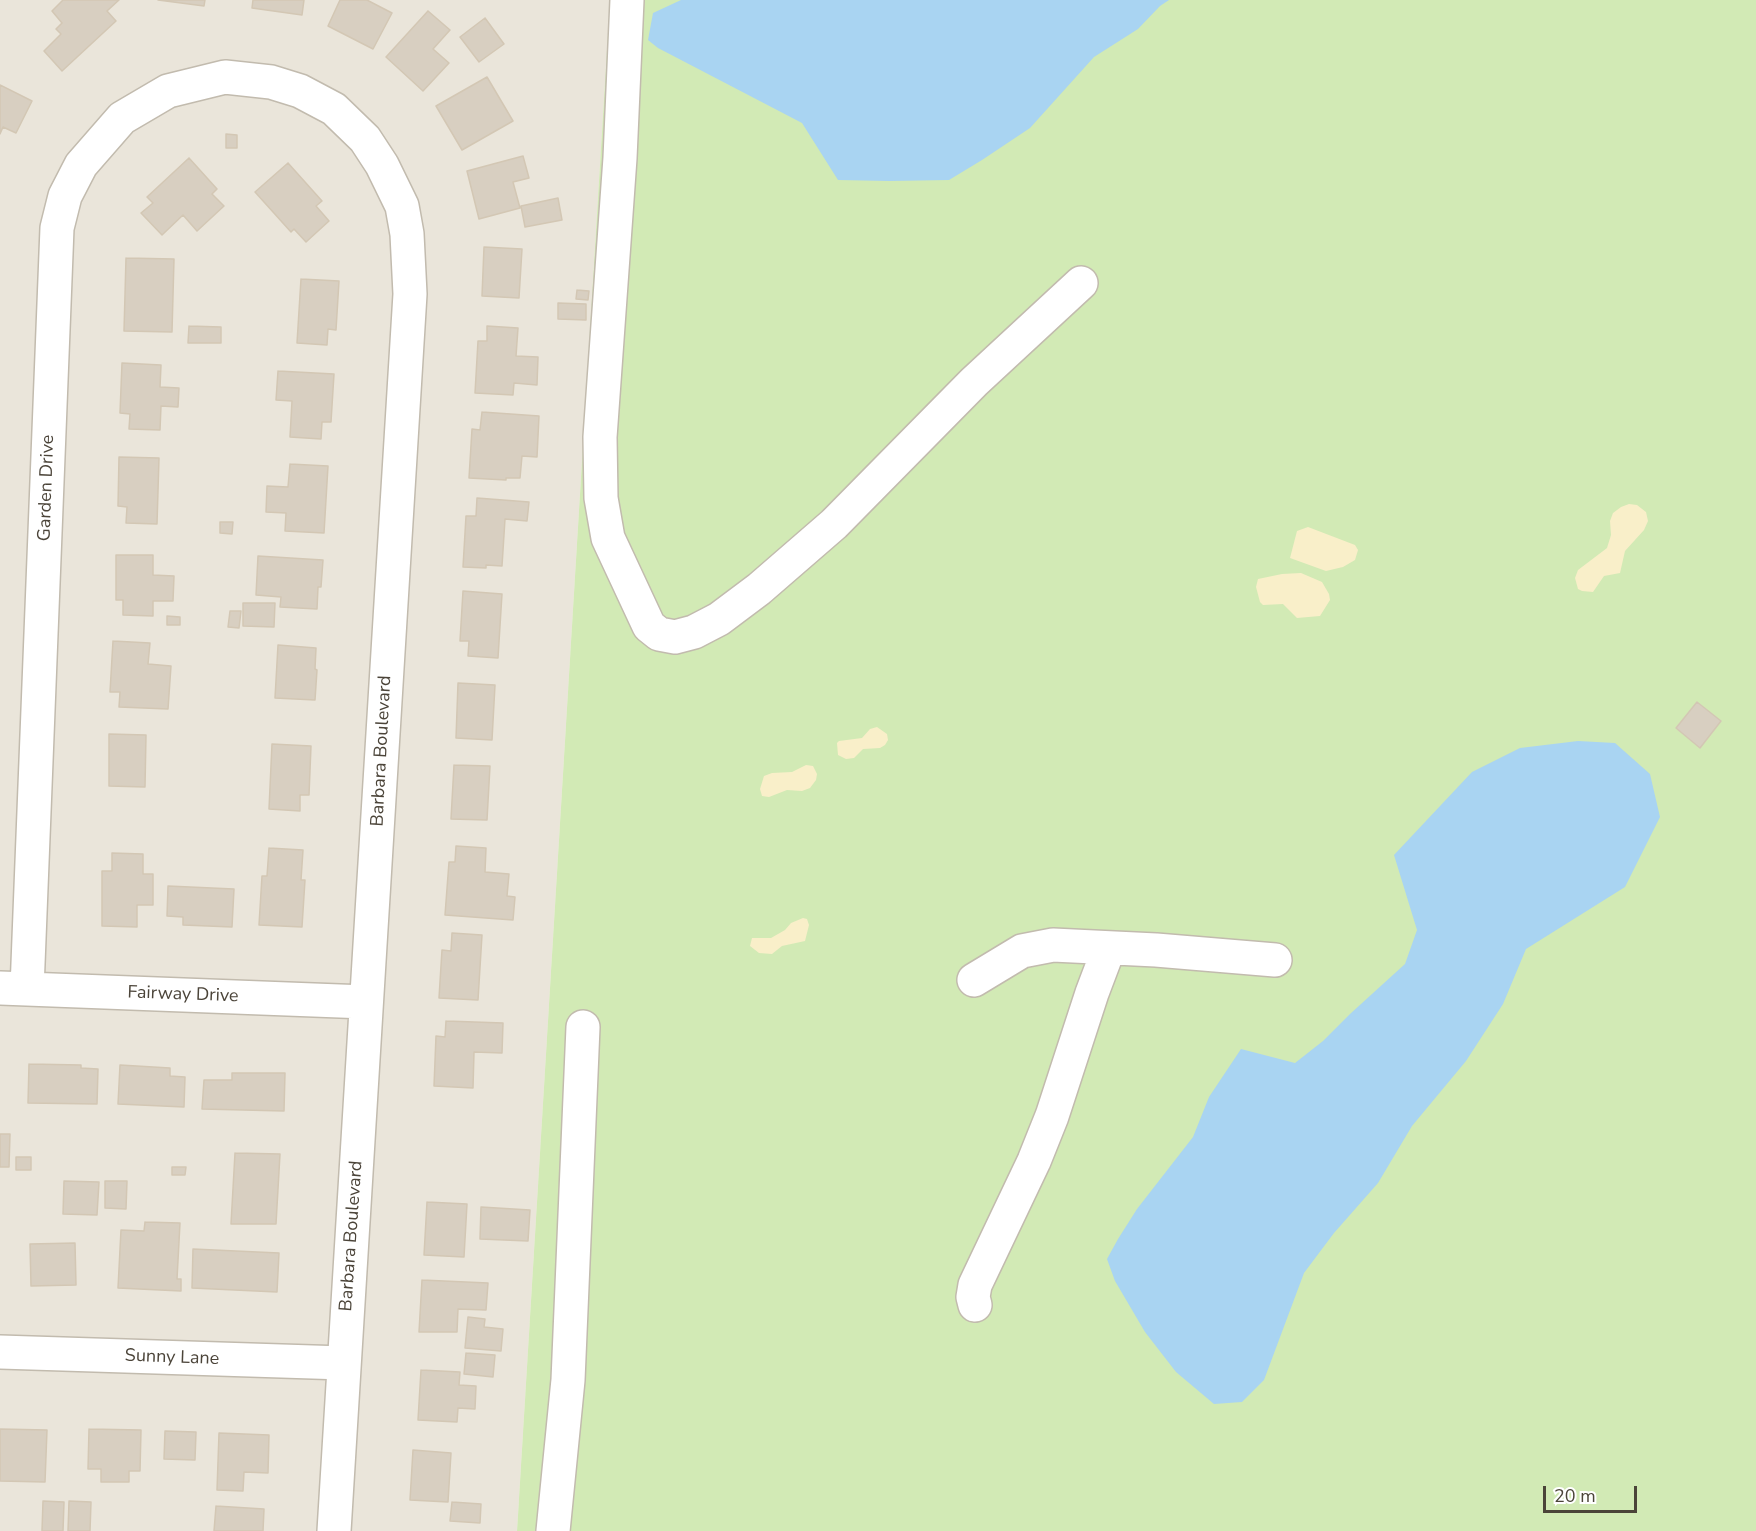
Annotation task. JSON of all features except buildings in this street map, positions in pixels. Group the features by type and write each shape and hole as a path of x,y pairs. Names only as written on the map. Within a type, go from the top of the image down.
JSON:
{"street":[{"path":"627,0 620,158 600,437 601,498 608,538 650,626 659,634 675,638 694,632 719,619 759,589 834,524 974,382 1082,283"},
{"name":"Garden Drive","path":"14,989 57,228 65,196 81,165 122,118 168,91 225,77"},
{"name":"Barbara Boulevard","path":"225,77 271,82 300,91 334,109 365,139 382,165 402,206 407,234 410,294 334,1531"},
{"path":"974,980 1022,951 1053,945 1275,960"},
{"path":"975,1305 973,1297 975,1285 1038,1152 1092,993 1110,948"},
{"name":"Fairway Drive","path":"14,989 366,1002"},
{"path":"553,1531 568,1380 583,1027"},
{"name":"Sunny Lane","path":"0,1352 344,1364"}],"shaded area":[{"path":"0,0 610,0 517,1531 0,1531"}],"green space":[{"path":"610,0 1756,0 1756,1531 517,1531"}],"sand":[{"path":"1629,504 1637,505 1646,512 1648,521 1644,530 1625,551 1620,573 1604,576 1593,592 1578,589 1575,578 1578,570 1607,548 1613,513"},
{"path":"1308,527 1355,545 1358,550 1355,560 1343,567 1326,571 1290,558 1297,531"},
{"path":"1301,573 1322,582 1329,594 1330,600 1320,616 1297,618 1283,604 1263,605 1260,602 1256,587 1258,579"},
{"path":"877,727 887,734 888,740 885,745 880,748 863,749 854,758 846,759 838,755 837,743 839,741 862,738 870,729"},
{"path":"806,765 813,766 817,774 810,788 802,791 787,790 769,797 762,796 760,789 764,776 772,773 792,772"},
{"path":"803,918 807,919 809,925 805,941 782,946 772,954 759,953 750,946 752,938 771,938 785,930 791,923"}],"water":[{"path":"681,0 1169,0 1138,29 1094,57 1030,128 982,160 949,180 889,181 838,180 802,123 658,48 648,40 653,13"},
{"path":"1578,741 1615,743 1650,774 1660,817 1625,887 1526,949 1503,1004 1466,1061 1412,1126 1378,1183 1334,1233 1304,1273 1264,1380 1242,1402 1214,1404 1176,1372 1145,1332 1115,1281 1107,1259 1137,1209 1193,1137 1209,1097 1241,1049 1295,1063 1323,1041 1405,964 1417,930 1394,855 1472,772 1520,748"}]}
